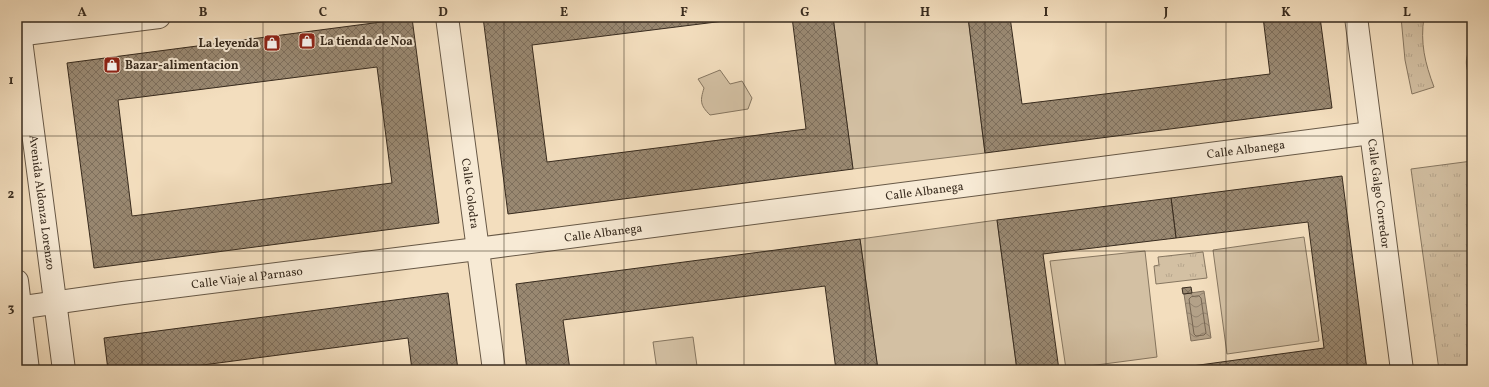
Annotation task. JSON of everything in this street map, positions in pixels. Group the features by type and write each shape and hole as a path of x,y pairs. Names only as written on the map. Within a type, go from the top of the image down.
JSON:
{"street":[{"path":"18,29 159,17"},
{"name":"Calle Colodra","path":"447,17 494,370"},
{"name":"Calle Galgo Corredor","path":"1356,17 1402,370"},
{"name":"Avenida Aldonza Lorenzo","path":"18,29 49,304 63,370"},
{"name":"Calle Albanega","path":"477,249 1370,133"},
{"name":"Calle Viaje al Parnaso","path":"19,308 123,293 477,249"},
{"path":"17,281 19,308 28,370"}],"green space":[{"path":"833,17 968,17 985,153 853,169"},
{"path":"1401,17 1424,17 1424,53 1434,87 1412,94 1405,60"},
{"path":"1472,46 1472,80 1466,63 1469,50"},
{"path":"720,70 730,84 742,81 752,98 748,109 710,115 704,108 702,96 704,88 698,79"},
{"path":"1472,161 1472,370 1439,370 1411,169"},
{"path":"997,220 1017,370 878,370 860,239"},
{"path":"1304,237 1319,341 1227,354 1213,250"},
{"path":"1145,251 1157,357 1066,369 1050,261"},
{"path":"1203,252 1207,278 1156,284 1154,266 1159,265 1158,257"},
{"path":"693,337 697,366 657,370 653,342"}],"water":[{"path":"1204,291 1211,338 1191,341 1184,294"}],"building":[{"path":"483,17 756,17 532,45 547,162 806,129 792,17 833,17 853,169 508,214"},
{"path":"968,17 1010,17 1022,104 1270,74 1263,17 1320,17 1332,108 985,153"},
{"path":"412,18 439,223 94,268 67,63","holes":["377,67 392,183 132,216 118,100"]},
{"path":"1342,176 1367,370 1192,370 1192,366 1324,348 1308,222 1176,238 1171,198"},
{"path":"1171,198 1176,238 1043,254 1059,370 1017,370 997,220"},
{"path":"860,239 878,370 836,370 825,286 563,320 570,370 527,370 516,284"},
{"path":"1191,287 1192,293 1183,294 1182,288"},
{"path":"448,293 458,370 412,370 408,338 165,370 108,370 104,338"},
{"path":"1192,366 1192,370 1156,370"}],"place":[{"name":"La tienda de Noa","path":"307,41"},
{"name":"La leyenda","path":"272,43"},
{"name":"Bazar-alimentacion","path":"112,65"}]}
